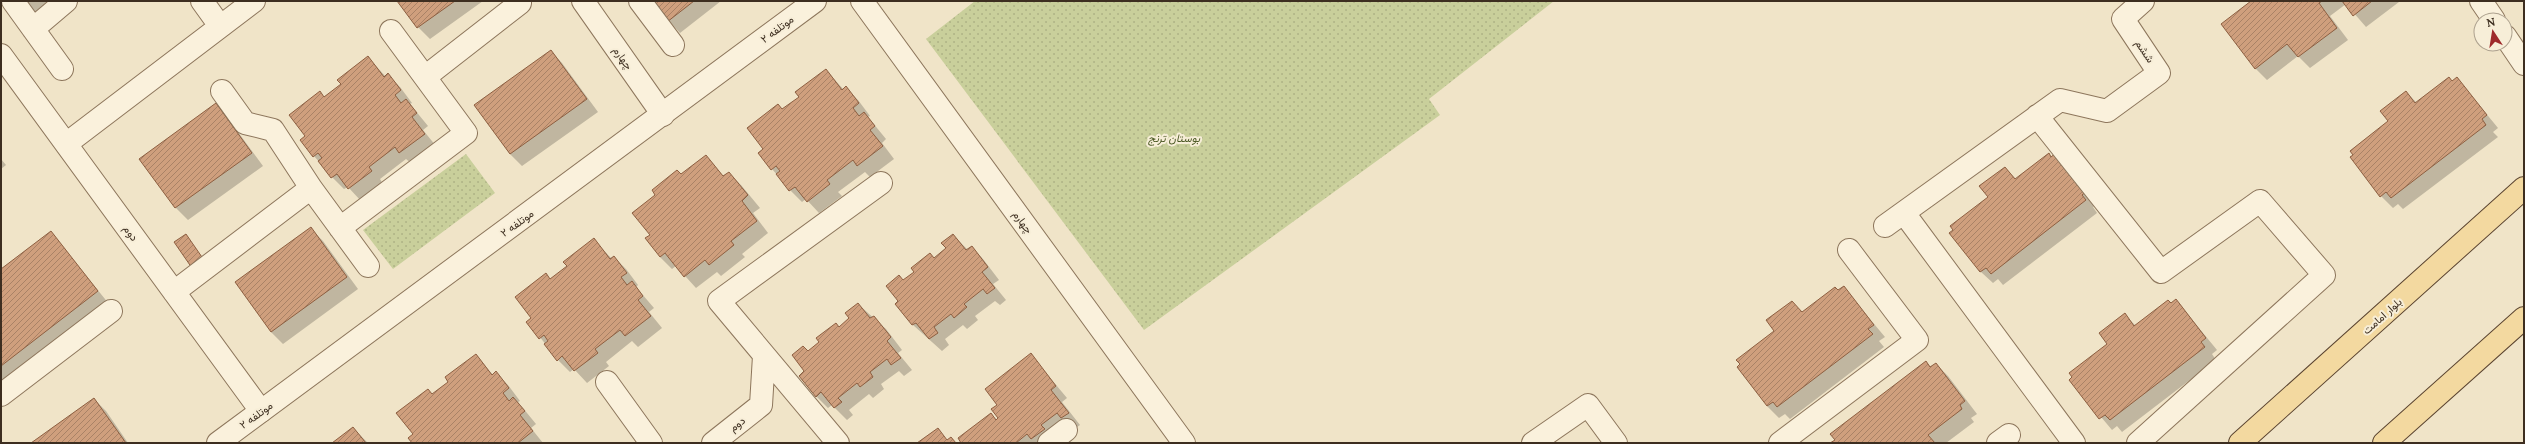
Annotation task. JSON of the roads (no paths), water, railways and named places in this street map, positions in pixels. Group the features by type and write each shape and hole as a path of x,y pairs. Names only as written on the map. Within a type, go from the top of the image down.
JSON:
{"main road":[{"name":"بلوار امامت","path":"2248,440 2524,188"},
{"path":"2384,443 2524,318"}],"street":[{"path":"13,1 62,69"},
{"path":"33,29 66,1"},
{"path":"202,1 220,26"},
{"path":"66,144 254,1"},
{"name":"چهارم","path":"583,1 663,115"},
{"path":"640,1 673,45"},
{"name":"موتلفه ۲","path":"218,443 815,1"},
{"name":"چهارم","path":"862,1 1184,443"},
{"name":"ششم","path":"2037,116 2060,100 2107,112 2159,73 2123,19 2143,1"},
{"path":"2481,1 2489,12"},
{"path":"425,77 520,3"},
{"path":"340,228 466,133 391,31"},
{"path":"2513,48 2524,64"},
{"name":"دوم","path":"1,55 261,411"},
{"path":"222,90 245,123 273,130 311,188 368,266"},
{"path":"1885,226 2037,116 2161,272 2260,201 2324,274 2138,443"},
{"path":"838,443 719,302 881,183"},
{"path":"174,292 311,188"},
{"path":"1904,213 2074,443"},
{"path":"1783,442 1917,340 1849,250"},
{"path":"1,395 111,311"},
{"name":"دوم","path":"713,443 761,405 764,356"},
{"path":"607,382 651,443"},
{"path":"1533,443 1588,405 1616,443"},
{"path":"1049,443 1066,430"}],"park label":[{"name":"بوستان ترنج","path":"1174,138"}]}
